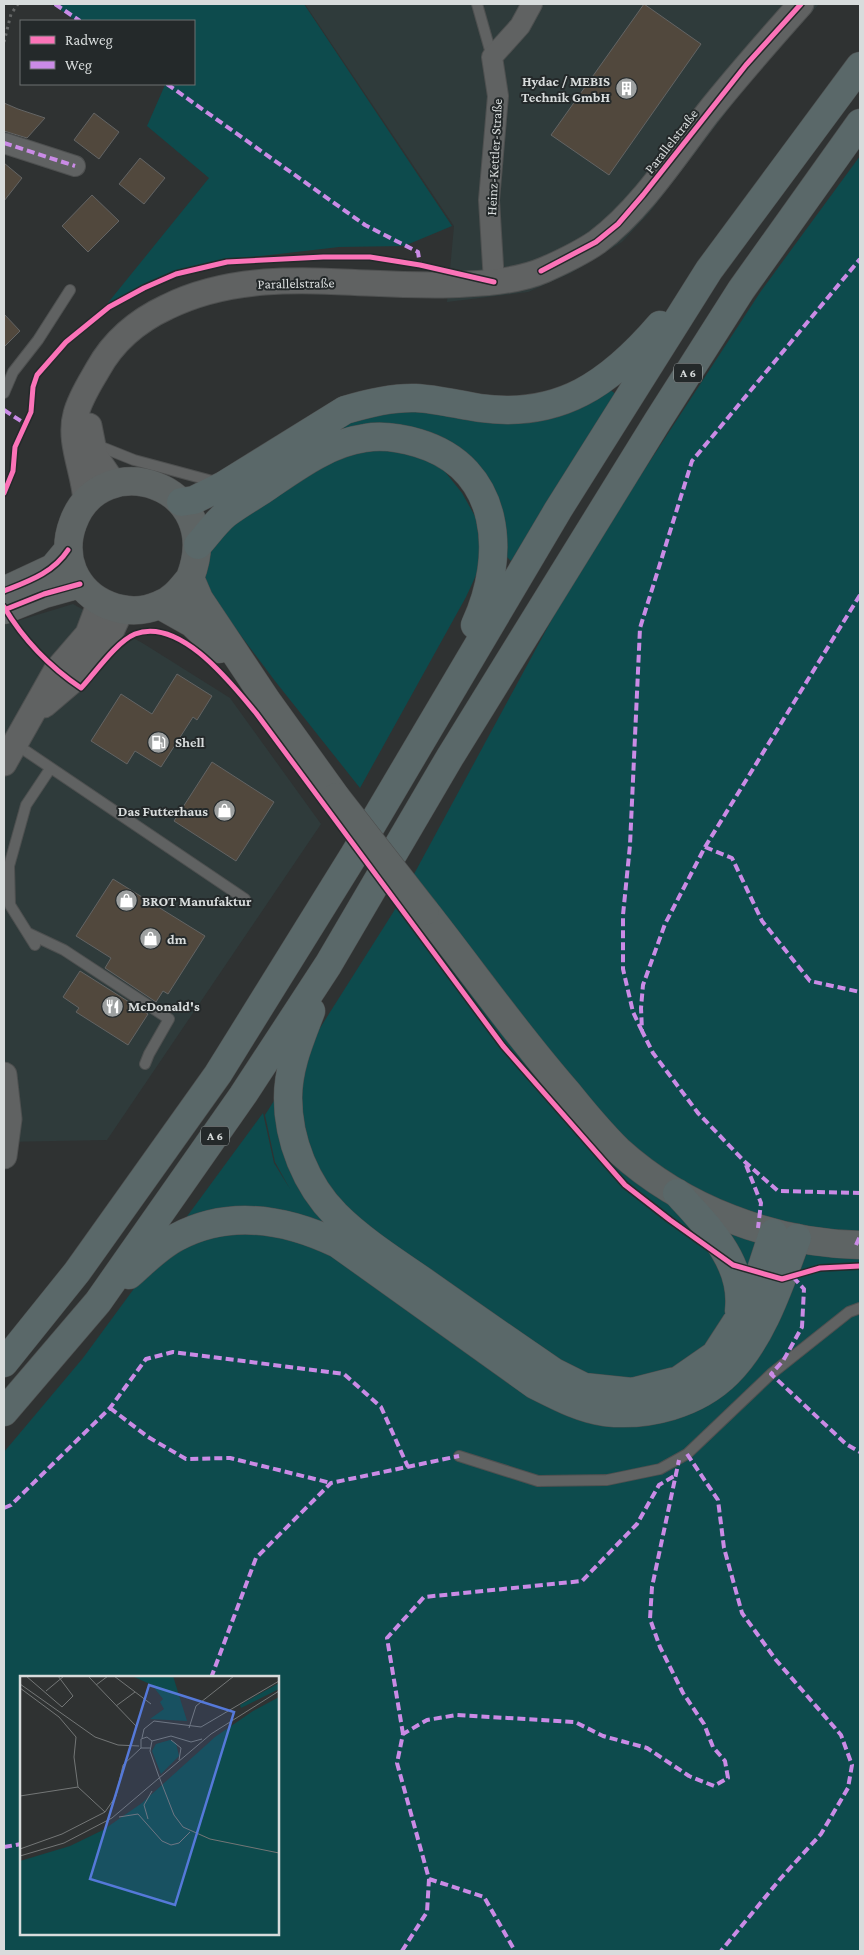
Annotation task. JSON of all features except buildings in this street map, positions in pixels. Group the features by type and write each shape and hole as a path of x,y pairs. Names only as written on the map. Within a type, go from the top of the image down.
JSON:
{"highway":[{"name":"A 6","path":"4,1363 77,1272 218,1074 305,936 558,510 709,270 860,66"},
{"name":"A 6","path":"4,1412 98,1302 243,1095 328,965 450,758 652,430 741,290 860,123"},
{"path":"180,501 194,500 224,485 345,410 367,403 416,398 481,408 517,411 552,405 583,393 612,374 641,347 709,270"},
{"path":"198,545 225,514 297,467 338,444 366,438 400,438 433,448 458,463 475,484 487,504 493,531 494,563 485,603 422,737"},
{"path":"328,965 290,1069 288,1098 290,1124 301,1162 315,1187 336,1214 388,1257 554,1372 584,1387 632,1392 679,1380 715,1355 739,1318 760,1273 785,1235"},
{"path":"676,1193 713,1234 733,1265 741,1300 739,1318"},
{"path":"98,1302 149,1257 177,1237 206,1226 234,1219 263,1219 310,1231 338,1244 535,1385 563,1400 605,1412 652,1411 691,1399 728,1373 749,1346 767,1312 785,1235"}],"main road":[{"path":"131,481 148,483 165,489 180,501 190,515 196,530 198,545 196,562 190,578 177,594 160,605 141,611 110,606 80,584 70,562 68,550 70,533 76,516 86,502 98,491 116,484 131,481"},
{"path":"4,591 53,568 68,550"},
{"path":"190,578 199,600 267,701 336,796 544,1066 600,1131 619,1150 676,1193 718,1215 785,1235 860,1245"},
{"path":"4,610 44,594 80,584"},
{"path":"160,605 192,624 234,663 267,701"}],"street":[{"path":"492,58 520,26 532,4"},
{"name":"Parallelstraße","path":"86,502 85,488 75,446 75,415 105,356 123,334 142,320 176,302 207,291 253,283 290,280 431,287 494,282 549,268 596,242 618,224 746,65 801,4"},
{"name":"Heinz-Kettler-Straße","path":"492,58 498,96 489,200 494,282"},
{"path":"4,143 75,166"},
{"name":"Parallelstraße","path":"95,374 89,406 89,430 95,456 116,484"},
{"path":"9,752 56,671 110,606"},
{"path":"4,1075 8,1118 4,1156"}],"lane":[{"name":"Heinz-Kettler-Straße","path":"477,4 492,58"},
{"path":"4,393 13,372 38,340 70,290"},
{"path":"92,443 134,460 224,485"},
{"path":"116,484 124,468 134,460"},
{"path":"175,470 180,501"},
{"path":"9,752 50,769 245,899"},
{"path":"35,945 10,905 9,866 26,805 50,769"},
{"path":"28,933 64,950 169,1018 145,1064"},
{"path":"459,1456 538,1482 607,1480 660,1469 687,1454 772,1374 849,1312 860,1308"}],"path":[{"path":"4,42 11,14 18,4"}],"shaded area":[{"path":"52,4 304,4 452,226 404,246 339,247 227,260 174,274 107,304 209,178 147,126 165,85 195,85 195,20 75,20"},
{"path":"305,4 819,4 753,77 650,212 622,242 571,273 528,292 447,302 454,226"},
{"path":"860,156 860,1951 4,1951 4,1452 83,1358 263,1113 274,1163 290,1189 275,1162 265,1115 394,911 577,573 761,291"},
{"path":"609,389 617,395 511,561 503,553 470,460 440,437 409,428 309,443 371,412"},
{"path":"375,447 411,454 438,463 462,493 476,518 480,547 477,573 466,597 360,788 275,681 212,597 203,577 209,561 211,544 232,519 347,451"},
{"path":"73,604 144,644 230,698 321,824 107,1140 4,1142 4,625"}],"marked path":[{"path":"55,4 79,20"},
{"path":"168,85 365,225 418,252 420,265"},
{"path":"4,143 75,166"},
{"path":"642,1031 633,1012 623,969 623,915 630,845 640,628 692,461 860,259"},
{"path":"4,410 27,425"},
{"path":"860,595 705,847 665,924 643,985 641,1008 642,1031 653,1053 698,1113 745,1162 778,1191 860,1193"},
{"path":"705,847 732,858 762,921 810,981 860,992"},
{"path":"746,1165 761,1203 758,1228"},
{"path":"856,1245 860,1236"},
{"path":"793,1277 804,1289 802,1327 783,1361 771,1374 846,1444 860,1452"},
{"path":"4,1508 11,1505 110,1408 146,1359 173,1352 344,1374 381,1407 408,1467"},
{"path":"110,1408 148,1437 186,1459 230,1458 331,1483"},
{"path":"687,1454 718,1500 724,1548 742,1613 776,1660 841,1735 852,1765 848,1788 821,1834 781,1878 721,1951"},
{"path":"212,1676 256,1558 331,1483 459,1456"},
{"path":"402,1951 427,1912 429,1879 397,1763 403,1734 427,1720 457,1715 575,1722 603,1736 647,1748 689,1776 714,1786 728,1778 725,1761 713,1747 704,1724 683,1693 660,1647 650,1619 652,1587 679,1460"},
{"path":"403,1734 387,1638 424,1597 582,1581 637,1524 659,1485 676,1475"},
{"path":"4,1847 20,1844"},
{"path":"429,1879 484,1897 515,1951"}],"cycle path":[{"path":"541,271 596,242 618,224 746,65 801,4"},
{"path":"4,493 13,471 15,447 31,412 33,387 37,375 66,342 109,307 144,288 176,274 227,262 323,257 370,257 420,265 494,282"},
{"path":"4,591 31,580 48,570 68,550"},
{"path":"4,610 44,594 80,584"},
{"path":"4,607 11,619 38,652 81,688 113,651 135,634 152,631 169,635 203,656 219,670 256,713 503,1046 625,1185 733,1265 782,1279 820,1268 860,1266"}],"place":[{"name":"Hydac / MEBIS Technik GmbH","path":"626,89"},
{"name":"Shell","path":"159,742"},
{"name":"Das Futterhaus","path":"224,811"},
{"name":"BROT Manufaktur","path":"126,901"},
{"name":"dm","path":"151,939"},
{"name":"McDonald's","path":"112,1006"}]}
